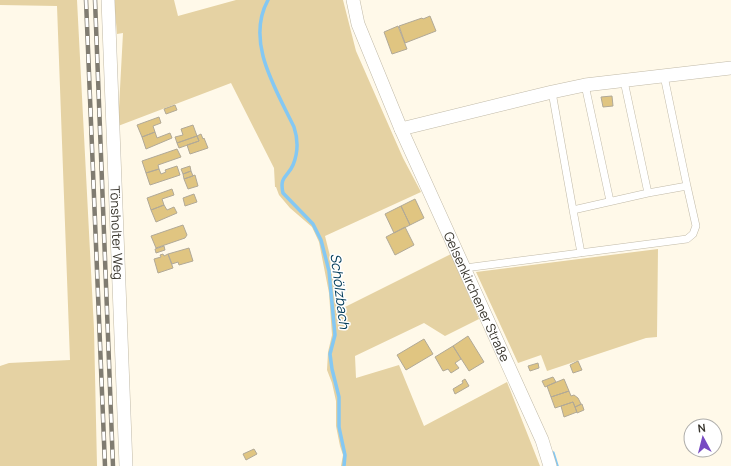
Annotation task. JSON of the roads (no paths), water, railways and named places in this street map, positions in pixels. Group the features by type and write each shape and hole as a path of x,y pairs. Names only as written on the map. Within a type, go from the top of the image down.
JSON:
{"street":[{"name":"Tönsholter Weg","path":"108,0 126,466"},
{"name":"Gelsenkirchener Straße","path":"354,0 358,24 401,129 542,440 550,466"},
{"path":"401,129 585,85 731,68"}],"lane":[{"path":"465,268 687,239 693,234 696,226 664,76"},
{"path":"624,81 648,193"},
{"path":"585,85 610,202"},
{"path":"552,92 572,210 581,253"},
{"path":"572,210 687,186"}],"waterway":[{"name":"Schölzbach","path":"268,0 262,16 260,32 261,49 272,81 294,127 297,141 295,160 282,183 283,193 313,224 321,240 329,271 335,335 330,354 339,397 339,427 345,455 344,466"},
{"path":"553,453 557,466"}],"railway":[{"path":"86,0 105,466"},
{"path":"95,0 113,466"}]}
